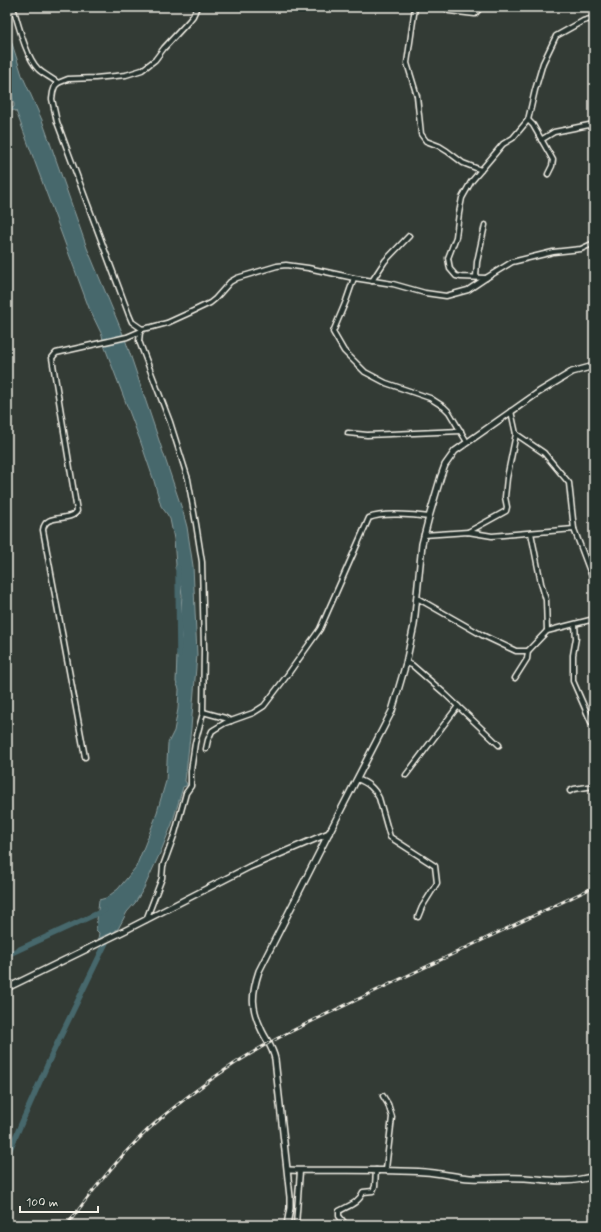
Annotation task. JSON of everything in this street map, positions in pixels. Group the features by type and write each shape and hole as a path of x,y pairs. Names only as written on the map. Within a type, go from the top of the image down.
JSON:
{"street":[{"path":"13,7 27,49 35,65 38,70 58,83"},
{"path":"145,329 142,329 135,324 129,315 57,122 52,96 58,83 68,79 126,75 142,70 155,60 167,44 193,16 197,7"},
{"path":"415,7 407,63 417,96 421,134 426,141 447,150 463,163 481,170"},
{"path":"445,7 449,11 475,14 481,7"},
{"path":"486,278 456,276 450,269 448,258 456,237 462,198 466,189 503,144 513,138 528,120 535,90 544,63 556,36 583,21 594,18"},
{"path":"528,120 533,125 553,162 548,174"},
{"path":"541,140 554,132 594,124"},
{"path":"476,277 477,262 485,225"},
{"path":"372,281 385,261 409,236"},
{"path":"85,757 43,530 44,525 48,521 74,515 77,511 52,358 56,353 127,337 145,329 167,323 210,303 230,282 237,278 277,266 308,268 354,278 393,284 425,293 446,296 468,290 512,262 553,252 581,250 594,243"},
{"path":"354,278 333,332 344,351 365,372 386,383 430,398 444,407 449,412 467,442"},
{"path":"140,332 140,341 188,479 202,562 204,648 203,712 195,743 191,770 191,786 186,793 175,833 163,866 162,878 146,920"},
{"path":"287,1225 290,1197 276,1059 274,1051 262,1031 255,1014 254,1006 254,990 259,971 392,711 406,663 414,625 424,535 445,465 455,451 538,392 572,372 594,366"},
{"path":"468,532 506,511 507,478 516,434 511,411"},
{"path":"348,433 367,435 461,431"},
{"path":"516,434 544,453 569,483 574,529 594,582"},
{"path":"206,749 212,731 219,726 253,713 264,706 320,629 369,518 386,515 429,517"},
{"path":"424,535 468,532 492,536 574,529"},
{"path":"531,533 546,600 547,631"},
{"path":"417,598 482,635 516,651 528,651"},
{"path":"515,678 527,659 528,651 547,631 594,619"},
{"path":"575,625 576,638 573,655 572,681 591,722"},
{"path":"406,663 412,665 499,745"},
{"path":"406,775 458,706"},
{"path":"203,712 231,721"},
{"path":"357,779 372,787 379,798 390,837 435,866 437,883 422,907 418,917"},
{"path":"570,791 594,786"},
{"path":"7,988 146,920 249,867 329,833"},
{"path":"383,1096 388,1104 392,1117 386,1169"},
{"path":"288,1170 386,1169 427,1172 472,1178 511,1177 559,1182 580,1180 594,1176"},
{"path":"296,1225 300,1170"},
{"path":"346,1225 339,1216 339,1211 355,1202 362,1196 363,1192 373,1191 376,1170"}],"water":[{"path":"7,28 22,75 42,120 87,248 125,339 183,512 187,527 193,566 197,655 185,781 187,784 183,787 172,824 144,888 135,903 127,912 118,929 98,939 99,933 96,930 99,900 106,898 118,889 136,867 155,819 166,781 168,743 174,731 178,709 179,689 176,682 177,655 181,637 180,623 182,595 179,575 175,568 174,539 170,519 161,506 140,440 104,345 102,335 89,308 16,111 14,110 7,113 7,111 14,107 14,104 7,81"}],"waterway":[{"path":"178,568 179,655"},
{"path":"7,955 105,910"},
{"path":"7,1156 53,1052 114,926"}],"railway":[{"path":"67,1225 88,1197 135,1142 189,1095 234,1064 280,1037 308,1023 594,887"}]}
